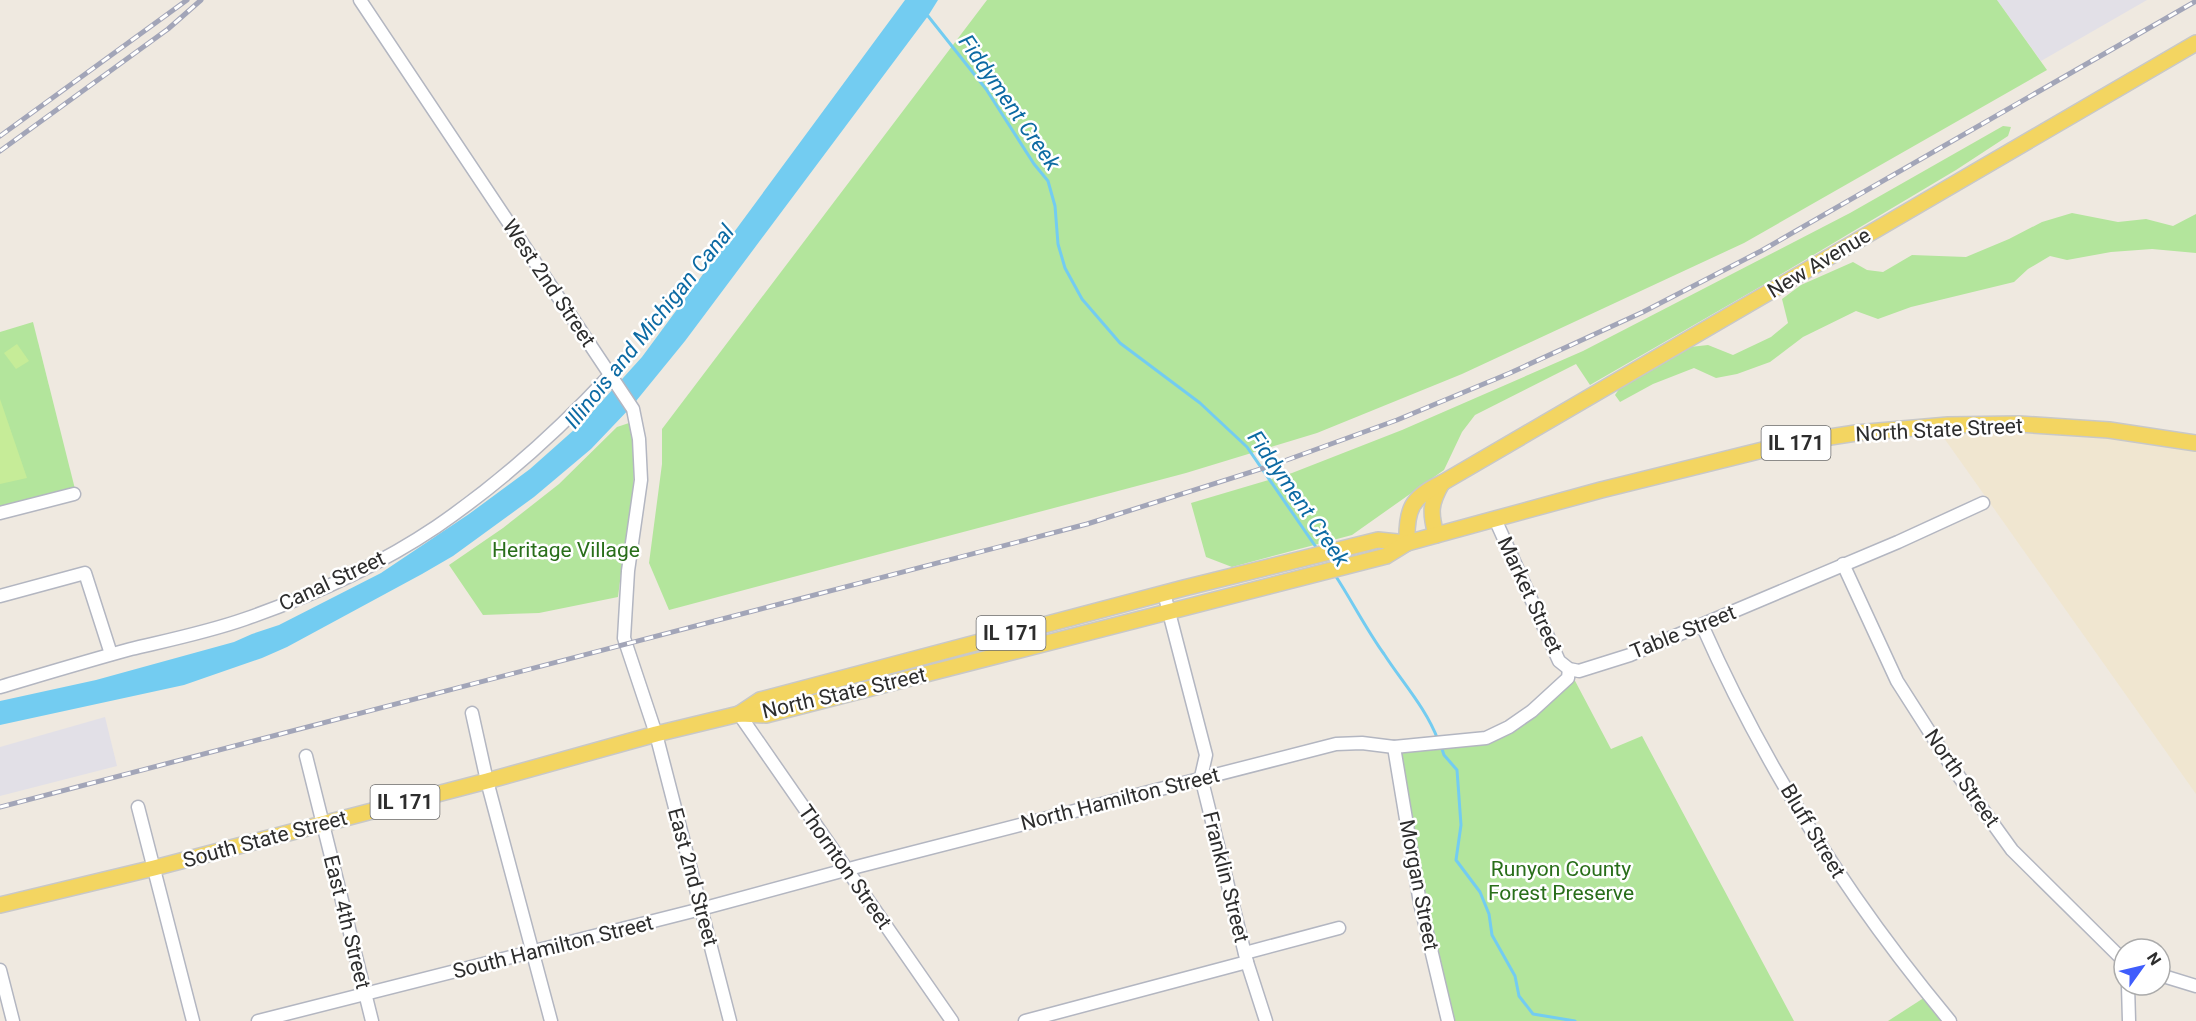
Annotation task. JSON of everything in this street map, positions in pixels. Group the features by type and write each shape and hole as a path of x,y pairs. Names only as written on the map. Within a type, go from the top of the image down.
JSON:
{"main road":[{"name":"New Avenue","path":"1407,543 1406,520 1413,504 1425,491 2196,43"},
{"name":"North State Street","path":"739,714 766,715 1170,612 1386,556 1407,543 1436,535 1662,474 1783,445 1864,432 1948,425 2019,424 2109,430 2196,443"},
{"path":"1436,535 1431,515 1433,498 1442,483"},
{"name":"North State Street","path":"739,714 760,700 1164,593 1378,540 1407,543"},
{"name":"South State Street","path":"0,905 154,868 739,714"}],"street":[{"name":"West 2nd Street","path":"360,0 633,409 639,439 641,480 628,571 624,638 656,734"},
{"name":"Canal Street","path":"0,687 111,654 242,620 293,601 388,555 436,527 483,492 546,440 610,375"},
{"path":"0,513 74,494"},
{"name":"Table Street","path":"1569,669 1579,671 1630,655 1983,503"},
{"name":"Market Street","path":"1495,519 1559,661 1569,669"},
{"name":"North Street","path":"1843,564 1897,681 1950,764 2012,850 2112,949"},
{"path":"0,596 86,573 111,654"},
{"name":"Franklin Street","path":"1164,593 1206,755 1201,777 1246,957 1266,1021"},
{"name":"Bluff Street","path":"1702,625 1723,673 1786,789 1826,854 1863,910 1910,974 1950,1021"},
{"path":"1394,747 1486,738 1509,727 1560,687 1568,678 1569,669"},
{"path":"472,714 487,781 551,1021"},
{"name":"Thornton Street","path":"739,714 952,1021"},
{"name":"East 2nd Street","path":"656,734 730,1021"},
{"name":"North Hamilton Street","path":"848,869 1336,744 1362,743 1394,747"},
{"name":"Morgan Street","path":"1394,747 1420,903 1448,1021"},
{"name":"East 4th Street","path":"306,756 372,1021"},
{"path":"138,807 193,1021"},
{"name":"South Hamilton Street","path":"258,1021 701,909 848,869"},
{"path":"1025,1021 1339,928"},
{"path":"0,970 13,1021"},
{"path":"2172,979 2196,986"},
{"path":"2128,997 2129,1021"}],"shaded area":[{"path":"1997,0 2147,0 2041,61"},
{"path":"2014,430 2118,438 2196,448 2196,794 1939,431"},
{"path":"105,717 117,766 0,796 0,747"}],"green space":[{"path":"987,0 1997,0 2047,70 1744,243 1462,374 1317,433 1186,473 669,610 649,563 662,464 662,429"},
{"path":"2003,126 2011,127 2008,136 1956,170 1590,385 1576,364 1475,415 1462,432 1444,470 1352,535 1232,567 1206,557 1191,503 1292,473 1402,430 1583,351 1850,213"},
{"path":"2072,213 2118,222 2146,219 2173,226 2196,214 2196,253 2152,249 2111,252 2067,260 2050,256 2028,269 2014,282 1911,307 1878,319 1856,311 1803,337 1770,362 1737,374 1716,378 1694,368 1653,384 1620,402 1615,395 1619,389 1690,347 1708,345 1733,355 1771,337 1788,323 1782,299 1801,285 1853,262 1867,270 1883,272 1912,255 1966,257 2042,222"},
{"path":"33,322 75,489 0,508 0,332"},
{"path":"17,344 29,361 16,369 4,353"},
{"path":"0,399 27,478 0,484"},
{"name":"Heritage Village","path":"629,423 633,444 633,488 618,597 539,613 483,615 449,565 503,528 559,484 617,427"},
{"name":"Runyon County Forest Preserve","path":"1573,677 1611,749 1642,736 1794,1021 1452,1021 1423,904 1398,752 1505,734"},
{"path":"1933,992 1955,1021 1888,1021"}],"water":[{"name":"Illinois and Michigan Canal","path":"905,0 938,0 685,341 632,406 591,449 534,497 453,556 287,647 262,658 184,685 0,725 0,701 96,680 234,642 279,625 381,573 469,514 530,469 584,421 642,357"}],"waterway":[{"name":"Fiddyment Creek","path":"928,16 986,89 1034,164 1048,181 1055,206 1058,244 1065,268 1082,299 1120,343 1200,403 1247,447 1318,550"},
{"name":"Fiddyment Creek","path":"1335,575 1377,644 1420,706 1438,740"},
{"name":"Fiddyment Creek","path":"1441,746 1444,755 1457,770 1461,825 1456,860 1480,892 1489,914 1492,935 1515,976 1519,996 1533,1014 1575,1021"}],"railway":[{"path":"0,136 187,0"},
{"path":"0,151 168,29 201,0"},
{"path":"0,807 1087,524 1273,465 1397,420 1510,373 1643,312 1761,251 2196,1"}]}
